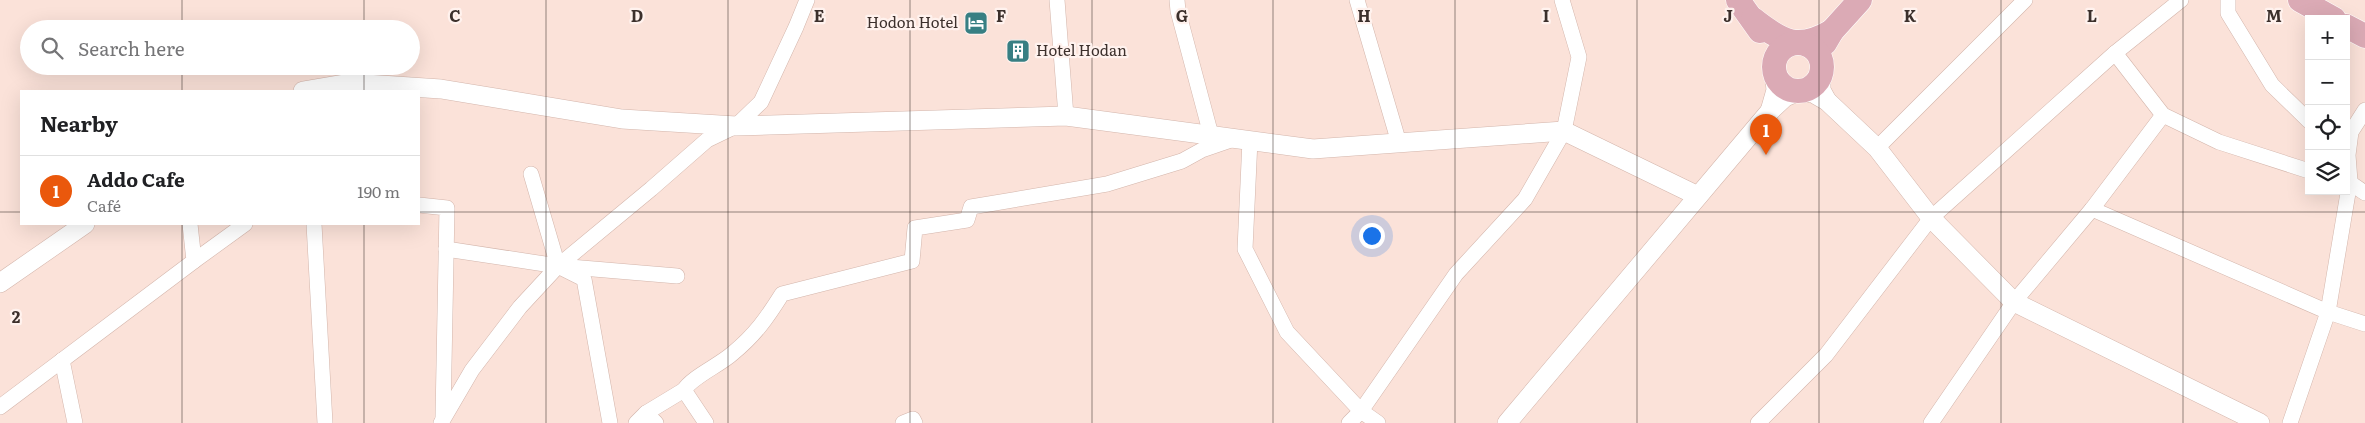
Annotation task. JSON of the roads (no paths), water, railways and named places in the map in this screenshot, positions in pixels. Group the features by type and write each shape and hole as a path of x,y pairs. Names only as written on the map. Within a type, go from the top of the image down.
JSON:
{"main road":[{"path":"1738,0 1753,19 1768,44 1774,70 1780,83 1792,90 1799,91 1811,86 1820,76 1824,46 1832,31 1858,1"},
{"path":"2300,0 2327,15"},
{"path":"1753,19 1773,34 1813,49 1818,55 1821,69"},
{"path":"2350,28 2365,36"},
{"path":"1774,70 1778,54 1784,48 1818,39 1832,31"}],"street":[{"path":"442,422 472,370 520,307 558,266 707,140 736,126 761,102 807,0"},
{"path":"1057,0 1066,116"},
{"path":"1177,0 1178,11 1211,135"},
{"path":"1357,0 1399,143"},
{"path":"1349,423 1361,411 1456,274 1525,199 1564,131 1579,57 1562,0"},
{"path":"1877,148 2025,0"},
{"path":"1758,423 1826,355 1931,218 2115,53 2181,0"},
{"path":"2228,0 2228,13 2272,85 2305,118"},
{"path":"2115,53 2163,115 2219,142 2305,170"},
{"path":"1821,69 1821,90 1827,101"},
{"path":"1770,111 1776,90 1774,70"},
{"path":"309,90 350,83 441,89 622,119 736,126 1066,116 1313,149 1564,131 1698,196"},
{"path":"1507,423 1770,111 1785,97 1799,91 1813,93 1827,101 1877,148 1931,218 2014,302 2260,423"},
{"path":"2348,150 2351,132 2365,110"},
{"path":"1931,423 2014,302 2092,209 2163,115"},
{"path":"1243,140 1246,249 1287,332 1361,411 1378,423"},
{"path":"646,420 684,390 690,381 702,376 732,354 763,326 782,294 912,261 916,228 967,220 971,207 1107,184 1182,161 1202,150 1243,140"},
{"path":"531,174 558,266 584,280 610,423"},
{"path":"2350,182 2365,193"},
{"path":"2290,423 2328,312 2346,195"},
{"path":"420,205 447,208 442,422"},
{"path":"2092,209 2328,312 2365,324"},
{"path":"0,283 84,225"},
{"path":"190,225 194,261"},
{"path":"0,407 244,225"},
{"path":"314,225 325,423"},
{"path":"446,249 558,266 678,276"},
{"path":"62,360 75,423"},
{"path":"684,390 706,423"},
{"path":"903,423 912,419 915,423"}],"place":[{"name":"Hodon Hotel","path":"976,23"},
{"name":"Hotel Hodan","path":"1018,51"},
{"name":"Addo Cafe","path":"1766,155"}]}
